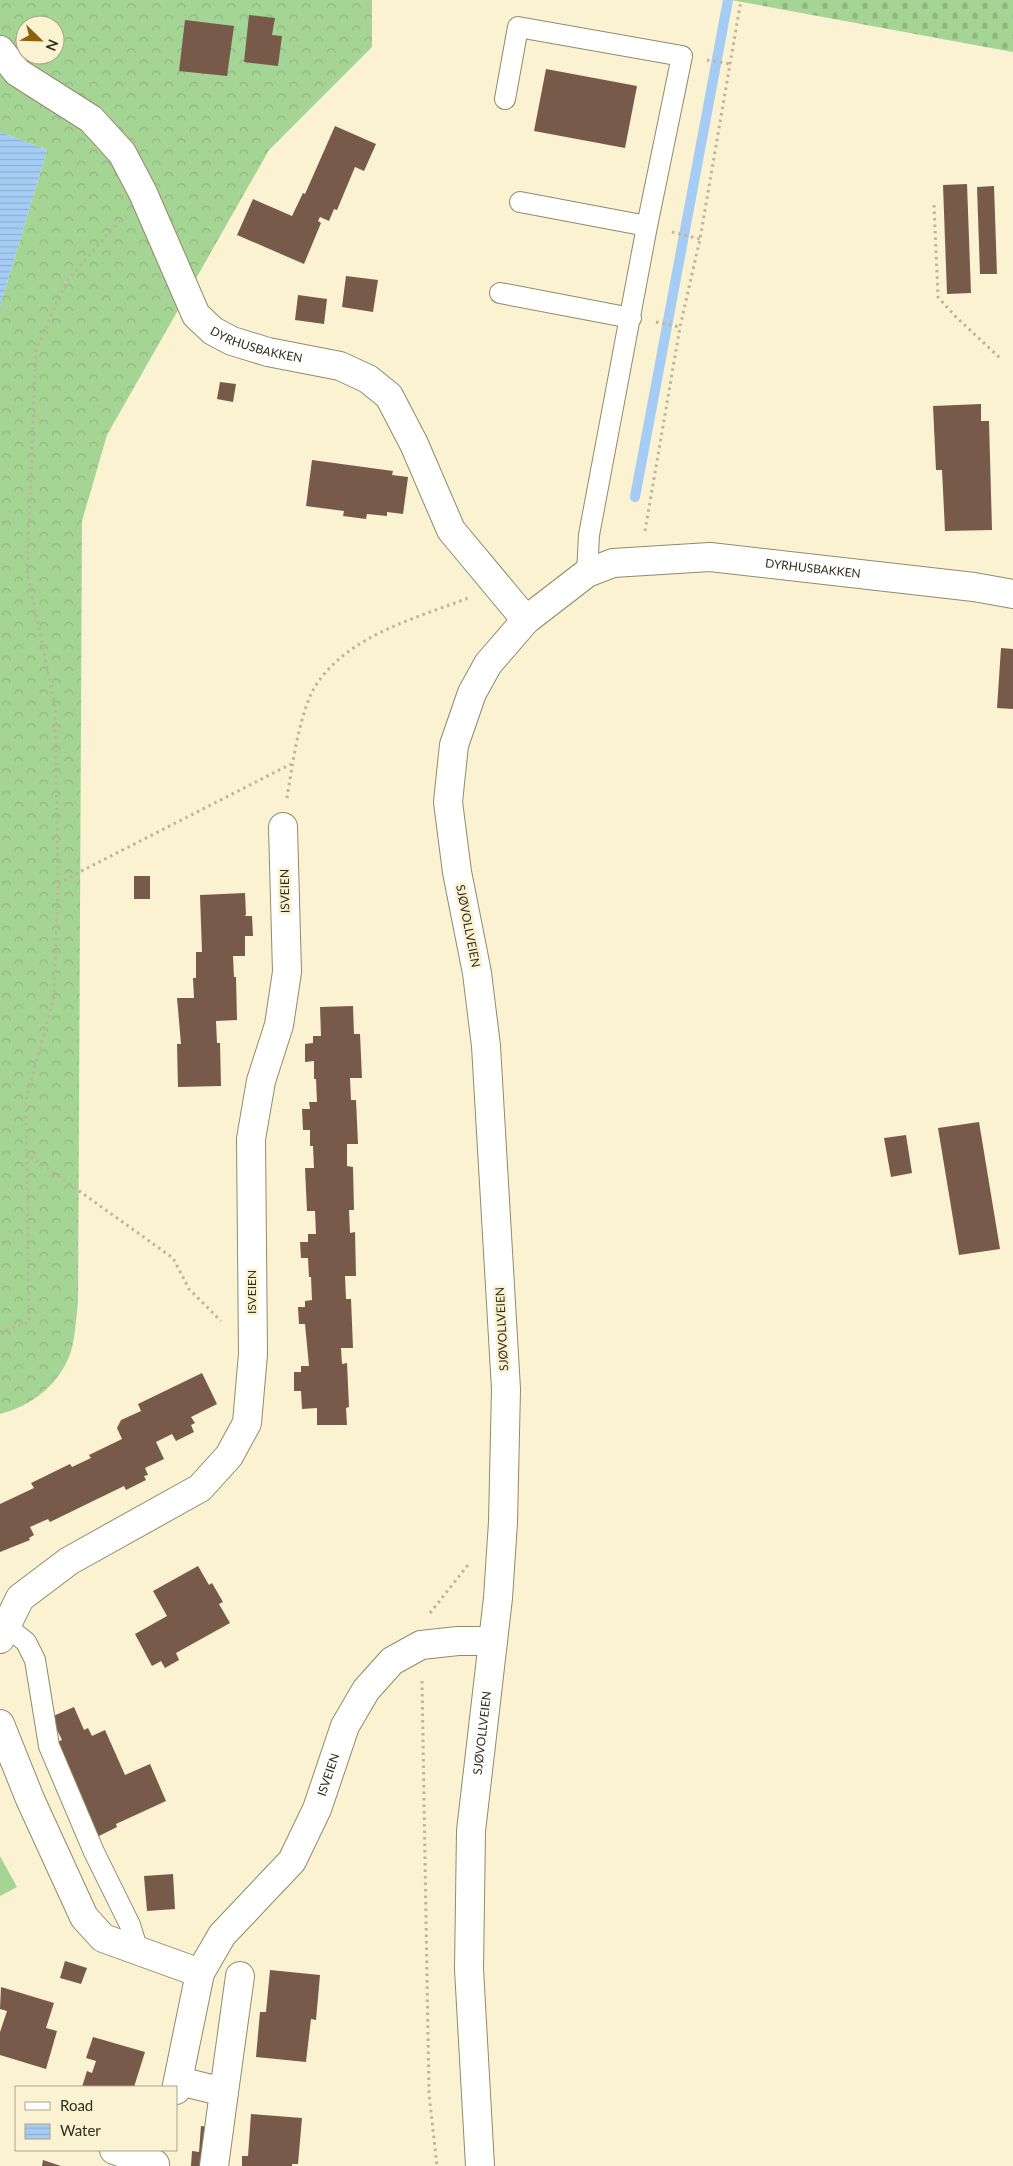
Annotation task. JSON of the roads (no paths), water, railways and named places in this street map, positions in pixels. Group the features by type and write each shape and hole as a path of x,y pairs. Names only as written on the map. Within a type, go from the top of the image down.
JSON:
{"street":[{"name":"DYRHUSBAKKEN","path":"0,50 17,72 91,119 122,153 143,193 196,315 213,331 232,341 268,352 340,366 368,379 389,396 414,444 451,530 526,620"},
{"name":"DYRHUSBAKKEN","path":"613,563 710,558 974,587 1013,594"},
{"name":"SJØVOLLVEIEN","path":"480,2166 469,1968 471,1831 493,1641 503,1522 505,1379 486,1046 476,973 457,872 448,802 454,746 472,693 488,664 526,620 587,573 613,563"},
{"name":"ISVEIEN","path":"3,1633 20,1598 69,1561 200,1488 229,1456 247,1423 253,1354 251,1139 261,1081 279,1025 287,972 283,827"},
{"name":"ISVEIEN","path":"178,2085 200,1973 222,1935 292,1861 317,1809 345,1726 366,1690 392,1660 421,1645 458,1641 493,1641"},
{"path":"0,1724 30,1799 84,1917 103,1938 200,1973"},
{"path":"214,2166 240,1976"},
{"path":"178,2085 224,2092"},
{"path":"118,2151 156,2160"}],"lane":[{"path":"505,99 518,27 682,56 647,226 589,535 587,573"},
{"path":"520,202 647,226"},
{"path":"500,293 631,318"},
{"path":"3,1633 26,1642 36,1660 49,1746 94,1852 130,1925 138,1951"}],"water":[{"path":"0,132 47,150 0,306"}],"waterway":[{"path":"635,497 728,0"}]}
